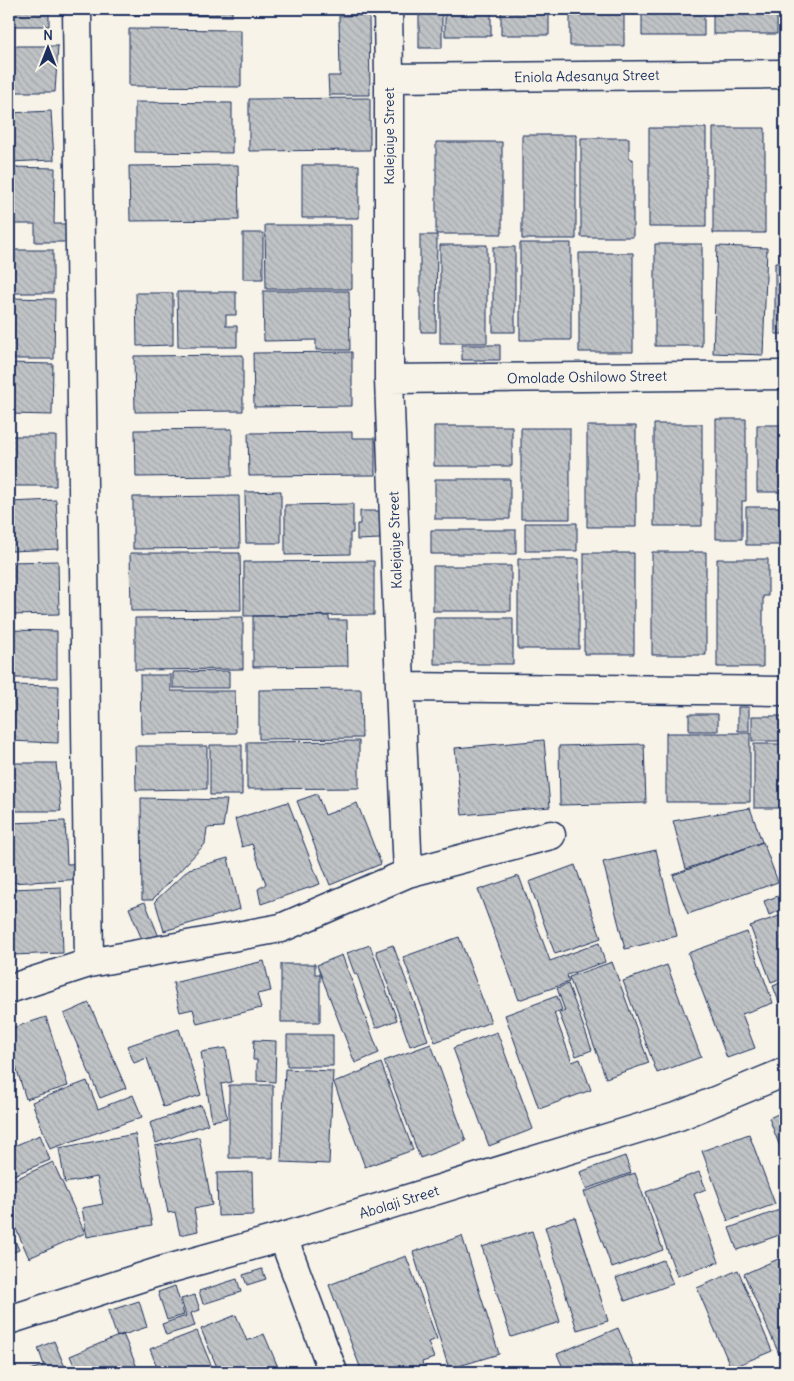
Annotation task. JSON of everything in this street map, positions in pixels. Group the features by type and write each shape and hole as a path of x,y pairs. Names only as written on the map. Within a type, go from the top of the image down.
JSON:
{"street":[{"path":"77,9 89,963"},
{"name":"Kalejaiye Street","path":"388,9 389,379 408,873"},
{"name":"Eniola Adesanya Street","path":"389,78 785,74"},
{"name":"Omolade Oshilowo Street","path":"389,379 785,375"},
{"path":"400,687 785,691"},
{"path":"9,990 89,963 281,928 408,873 550,835"},
{"name":"Abolaji Street","path":"9,1320 161,1271 283,1237 679,1116 785,1072"},
{"path":"283,1237 333,1372"}],"building":[{"path":"9,9 49,9 49,26 9,26"},
{"path":"133,9 232,9 232,16 133,15"},
{"path":"419,9 442,9 442,48 419,48"},
{"path":"445,9 491,9 491,36 445,36"},
{"path":"501,9 549,9 549,35 501,35"},
{"path":"570,9 624,9 624,46 570,46"},
{"path":"642,9 704,9 704,36 642,36"},
{"path":"713,9 777,9 777,34 713,34"},
{"path":"783,9 785,9 785,59 783,59"},
{"path":"369,15 370,95 329,95 328,76 340,76 339,16"},
{"path":"129,29 241,30 241,87 129,86"},
{"path":"9,46 58,46 55,92 9,92"},
{"path":"370,98 370,150 249,151 249,99"},
{"path":"135,102 232,103 232,153 135,152"},
{"path":"51,111 54,160 9,162 9,113"},
{"path":"649,128 706,128 706,227 649,227"},
{"path":"713,128 765,128 765,233 713,233"},
{"path":"522,135 576,135 576,239 522,239"},
{"path":"581,138 629,138 629,159 633,159 633,237 581,237"},
{"path":"436,142 502,142 502,234 436,234"},
{"path":"238,165 239,220 130,221 129,166"},
{"path":"302,165 359,165 359,218 302,218"},
{"path":"9,167 55,168 54,224 76,224 76,242 35,242 35,224 9,224"},
{"path":"265,225 352,225 352,289 266,289"},
{"path":"243,233 263,233 263,279 243,279"},
{"path":"420,235 437,235 436,332 421,332"},
{"path":"780,241 785,241 785,259 780,259"},
{"path":"520,243 571,243 571,340 520,340"},
{"path":"655,244 702,244 702,346 655,346"},
{"path":"440,245 487,245 487,343 440,343"},
{"path":"717,246 767,248 763,355 713,353"},
{"path":"493,247 515,247 515,332 493,332"},
{"path":"9,250 53,250 53,293 9,293"},
{"path":"579,253 633,253 633,352 579,352"},
{"path":"775,263 785,263 785,334 775,334"},
{"path":"263,291 349,291 350,350 316,350 316,340 264,341"},
{"path":"177,292 236,292 236,315 226,315 226,326 237,326 237,347 178,347"},
{"path":"136,293 173,293 173,345 137,346"},
{"path":"9,298 55,299 54,359 9,359"},
{"path":"462,345 500,345 500,360 462,360"},
{"path":"352,352 352,406 254,407 253,353"},
{"path":"243,355 243,411 135,412 134,356"},
{"path":"9,363 53,364 52,415 9,414"},
{"path":"716,419 746,419 746,501 742,501 742,539 716,539"},
{"path":"654,424 702,424 702,526 654,526"},
{"path":"757,425 785,425 785,492 757,492"},
{"path":"434,426 512,426 512,466 434,466"},
{"path":"587,426 636,426 636,527 587,527"},
{"path":"521,428 570,428 570,519 521,519"},
{"path":"232,429 232,476 136,477 135,430"},
{"path":"352,432 352,438 375,438 375,475 249,476 248,433"},
{"path":"9,436 56,436 56,486 9,486"},
{"path":"435,479 510,479 510,519 435,519"},
{"path":"281,491 281,543 246,543 245,492"},
{"path":"239,496 240,548 133,549 133,497"},
{"path":"56,500 59,549 11,551 9,502"},
{"path":"353,504 353,533 350,533 350,554 285,555 285,505"},
{"path":"746,507 785,507 785,545 746,545"},
{"path":"360,511 380,511 380,539 357,540 357,524 360,524"},
{"path":"525,523 577,523 577,551 525,551"},
{"path":"431,530 516,530 516,554 431,554"},
{"path":"782,550 785,550 785,648 782,648"},
{"path":"652,552 706,552 706,655 652,655"},
{"path":"130,553 240,553 241,610 131,611"},
{"path":"584,553 634,553 634,654 584,654"},
{"path":"518,559 579,559 579,649 518,649"},
{"path":"717,559 768,559 768,596 763,596 763,667 717,667"},
{"path":"58,561 59,614 9,615 9,562"},
{"path":"374,561 374,615 244,616 244,562"},
{"path":"433,566 511,566 511,611 433,611"},
{"path":"253,616 329,616 329,620 347,620 348,666 253,667"},
{"path":"243,617 243,669 135,670 135,618"},
{"path":"434,618 513,618 513,664 434,664"},
{"path":"9,630 57,631 57,678 9,678"},
{"path":"229,671 229,688 173,688 173,672"},
{"path":"140,675 171,675 171,691 235,691 236,733 141,734"},
{"path":"9,685 59,686 58,743 9,741"},
{"path":"361,689 362,738 259,739 259,690"},
{"path":"738,707 749,707 749,731 738,731"},
{"path":"689,714 718,714 718,731 689,731"},
{"path":"752,716 784,716 784,741 752,741"},
{"path":"666,733 750,733 750,802 666,802"},
{"path":"544,740 550,807 462,815 455,748"},
{"path":"359,741 359,788 247,789 247,742"},
{"path":"644,744 646,803 560,805 559,746"},
{"path":"754,744 785,744 785,808 754,808"},
{"path":"210,745 242,745 242,795 210,795"},
{"path":"135,746 207,746 207,789 136,790"},
{"path":"9,763 56,763 61,811 9,811"},
{"path":"317,794 325,815 357,803 381,864 330,885 297,801"},
{"path":"141,798 227,800 223,827 207,828 205,844 153,900 142,900"},
{"path":"288,802 320,884 261,904 258,889 266,884 252,844 242,847 235,819"},
{"path":"750,808 762,842 686,869 673,821"},
{"path":"65,821 67,864 87,863 87,879 9,883 9,823"},
{"path":"763,842 778,882 688,914 673,875"},
{"path":"656,850 677,936 625,949 603,862"},
{"path":"228,858 240,909 164,931 155,901 189,869"},
{"path":"575,865 601,938 555,954 529,882"},
{"path":"519,876 550,961 599,943 605,962 567,975 569,982 519,1000 478,890"},
{"path":"61,887 63,953 13,955 11,889"},
{"path":"781,895 785,909 769,915 764,901"},
{"path":"145,902 159,937 143,942 129,908"},
{"path":"785,914 785,977 771,982 750,926"},
{"path":"747,932 773,1003 742,1014 755,1048 727,1058 688,953"},
{"path":"459,937 491,1022 435,1042 403,957"},
{"path":"370,945 397,1020 376,1028 357,974 355,975 347,953"},
{"path":"393,945 428,1040 410,1046 376,951"},
{"path":"342,955 379,1053 355,1063 317,965"},
{"path":"264,961 271,991 257,994 261,1008 197,1024 193,1009 180,1012 173,983"},
{"path":"612,962 649,1063 606,1078 569,977"},
{"path":"281,964 315,964 315,974 320,974 320,1022 281,1022"},
{"path":"667,965 701,1057 657,1073 623,981"},
{"path":"785,981 785,1000 779,1002 773,986"},
{"path":"568,984 592,1050 576,1056 559,1013 565,1011 557,988"},
{"path":"557,996 562,1010 554,1013 572,1062 580,1059 591,1090 539,1109 505,1015"},
{"path":"89,1003 126,1088 100,1098 64,1014"},
{"path":"46,1017 68,1086 26,1099 9,1045 9,1029"},
{"path":"179,1029 201,1095 163,1107 147,1058 134,1063 127,1046"},
{"path":"497,1032 533,1129 489,1146 453,1048"},
{"path":"287,1035 333,1035 333,1066 287,1066"},
{"path":"254,1040 276,1041 275,1082 257,1081 257,1060 253,1060"},
{"path":"431,1044 466,1141 420,1158 384,1061"},
{"path":"226,1048 232,1082 221,1084 227,1118 212,1121 201,1052"},
{"path":"381,1063 413,1150 365,1167 334,1083"},
{"path":"285,1069 333,1071 329,1164 281,1162"},
{"path":"87,1081 98,1109 133,1095 142,1117 50,1149 32,1102"},
{"path":"229,1085 273,1085 273,1158 229,1158"},
{"path":"201,1105 208,1124 156,1143 150,1123"},
{"path":"785,1111 785,1160 769,1118"},
{"path":"135,1134 152,1225 87,1237 82,1208 103,1204 97,1177 65,1183 59,1148"},
{"path":"749,1134 775,1204 728,1221 702,1151"},
{"path":"40,1135 50,1160 9,1177 9,1148"},
{"path":"199,1137 212,1205 194,1209 198,1231 180,1235 175,1212 168,1213 155,1146"},
{"path":"625,1156 631,1173 586,1189 580,1172"},
{"path":"53,1162 85,1233 29,1258 9,1213 9,1182"},
{"path":"252,1172 253,1215 218,1216 217,1173"},
{"path":"699,1172 706,1189 694,1194 719,1262 677,1276 646,1192"},
{"path":"635,1173 663,1250 612,1268 584,1192"},
{"path":"785,1208 785,1233 737,1250 729,1228"},
{"path":"575,1217 608,1321 577,1330 545,1227"},
{"path":"9,1226 19,1250 9,1254"},
{"path":"532,1231 560,1322 511,1337 482,1247"},
{"path":"462,1236 499,1354 449,1369 413,1252"},
{"path":"406,1256 437,1339 428,1342 434,1358 422,1362 425,1372 362,1372 329,1285"},
{"path":"785,1256 785,1352 779,1354 744,1274"},
{"path":"663,1260 673,1284 625,1301 616,1278"},
{"path":"262,1269 266,1279 247,1285 243,1275"},
{"path":"738,1270 772,1351 731,1368 697,1288"},
{"path":"237,1279 241,1292 203,1304 199,1291"},
{"path":"175,1286 184,1315 167,1320 158,1292"},
{"path":"195,1295 200,1310 191,1313 195,1326 166,1335 162,1324 186,1316 181,1299"},
{"path":"139,1301 147,1327 117,1337 108,1311"},
{"path":"236,1315 247,1341 264,1334 280,1372 219,1372 201,1329"},
{"path":"618,1328 637,1372 565,1372 557,1354"},
{"path":"197,1331 214,1372 159,1372 150,1349"},
{"path":"123,1334 139,1372 77,1372 70,1356"},
{"path":"54,1341 67,1372 26,1372 44,1365 38,1348"}]}
